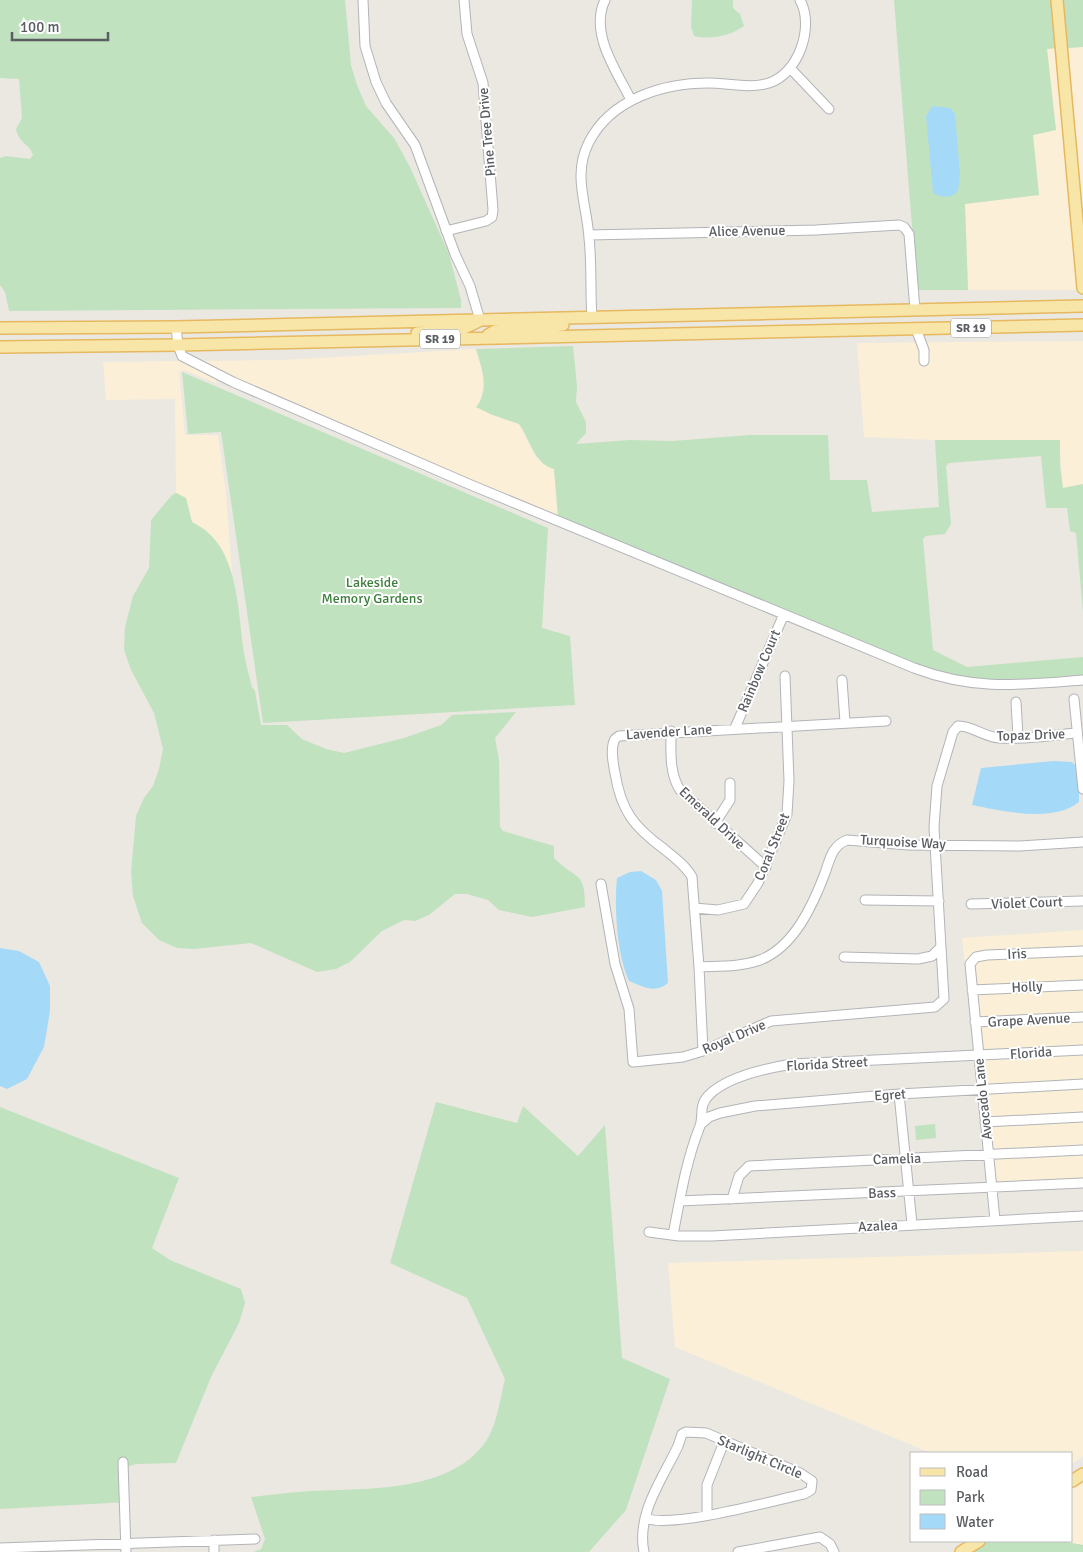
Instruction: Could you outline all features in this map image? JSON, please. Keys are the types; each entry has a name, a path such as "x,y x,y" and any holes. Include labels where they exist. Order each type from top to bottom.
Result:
{"main road":[{"path":"1057,0 1083,288"},
{"name":"SR 19","path":"0,328 176,327 1083,306"},
{"path":"916,329 922,316 934,309"},
{"path":"481,338 496,331 625,321 639,316"},
{"path":"369,341 379,336 462,329 480,320"},
{"name":"SR 19","path":"0,347 178,345 1083,325"},
{"path":"961,1552 977,1542"}],"street":[{"path":"363,0 365,46 376,82 386,103 415,145 446,231 470,286 480,320"},
{"name":"Pine Tree Drive","path":"446,231 486,221 492,217 493,210 483,83 467,34 464,0"},
{"path":"605,0 601,10 604,45 631,100"},
{"path":"592,317 589,235 581,192 583,159 588,143 602,122 631,100 674,87 707,83 767,84 782,76 796,59 804,36 805,19 800,0"},
{"path":"790,68 829,109"},
{"name":"Alice Avenue","path":"589,235 816,230 889,225 904,227 909,234 912,254 915,310"},
{"path":"176,327 178,345 182,356 248,389 496,496 914,668 951,680 988,685 1083,680"},
{"path":"916,329 924,350 924,360"},
{"name":"Rainbow Court","path":"735,728 784,614"},
{"name":"Coral Street","path":"694,908 718,910 744,904 766,867 787,814 789,781 785,676"},
{"path":"842,680 845,722"},
{"path":"1074,699 1083,789"},
{"path":"1016,702 1018,737"},
{"name":"Lavender Lane","path":"703,1051 693,882 690,874 630,818 620,797 614,767 613,743 618,736 671,731 886,721"},
{"name":"Topaz Drive","path":"958,726 966,726 996,738 1078,733"},
{"name":"Royal Drive","path":"601,884 615,964 629,1009 633,1062 683,1057 703,1051 771,1021 935,1007 944,999 934,844 938,780 953,732 958,726"},
{"name":"Emerald Drive","path":"671,731 672,766 676,785 715,823 766,867"},
{"path":"715,823 730,800 730,783"},
{"name":"Turquoise Way","path":"699,966 737,965 753,962 777,950 786,942 803,919 823,878 833,851 842,842 853,840 884,844 1043,846 1083,842"},
{"path":"865,900 939,901"},
{"name":"Violet Court","path":"971,904 1083,901"},
{"path":"844,957 918,959 932,956 941,946"},
{"name":"Iris","path":"970,979 970,964 976,957 1083,951"},
{"name":"Avocado Lane","path":"970,979 994,1220"},
{"name":"Holly","path":"972,990 1083,985"},
{"name":"Grape Avenue","path":"975,1022 1083,1017"},
{"name":"Florida","path":"978,1056 1083,1050"},
{"name":"Florida Street","path":"673,1235 693,1142 701,1124 702,1107 709,1095 715,1090 758,1071 792,1064 978,1056"},
{"name":"Egret","path":"701,1124 720,1113 755,1106 899,1094 1083,1084"},
{"path":"899,1094 912,1224"},
{"path":"985,1122 1083,1117"},
{"name":"Camelia","path":"732,1199 739,1176 749,1166 1083,1150"},
{"name":"Bass","path":"680,1201 1083,1183"},
{"name":"Azalea","path":"650,1232 673,1235 712,1236 1083,1216"},
{"name":"Starlight Circle","path":"644,1552 642,1535 645,1518 682,1434 699,1431 800,1473 810,1479 812,1486 811,1490 804,1494 707,1514 660,1522 645,1518"},
{"path":"707,1514 706,1485 724,1442"},
{"path":"123,1462 126,1548"},
{"path":"738,1552 787,1547 824,1538 834,1552"},
{"path":"0,1548 32,1550 126,1548 214,1540 255,1539"},
{"path":"214,1540 214,1552"}],"shaded area":[{"path":"1083,47 1083,241 1066,48"},
{"path":"1047,48 1058,48 1079,290 968,290 965,204 1039,195 1033,135 1056,130"},
{"path":"1083,341 1083,484 1063,488 1059,440 935,440 864,437 857,343"},
{"path":"476,349 484,386 480,402 490,414 519,424 536,457 554,469 558,517 196,361 283,360"},
{"path":"183,361 216,378 216,383 184,370 179,372 185,435 218,435 226,493 232,575 222,551 206,530 192,522 186,498 176,493 175,399 106,400 103,362"},
{"path":"1083,930 1083,1182 990,1186 962,938"},
{"path":"1083,1251 1083,1456 1073,1463 1073,1452 929,1452 675,1347 668,1263"},
{"path":"1083,1478 1083,1545 1063,1542 1073,1542 1073,1484"}],"green space":[{"path":"0,0 345,0 351,65 357,85 366,106 394,138 410,167 449,254 461,300 461,308 9,311 5,292 0,285 0,158 6,156 30,159 33,155 32,151 17,134 16,129 22,118 19,79 0,78"},
{"path":"692,0 733,0 733,8 740,14 744,26 720,36 707,38 694,36 691,27"},
{"path":"894,0 1053,0 1058,48 1047,49 1056,130 1033,135 1039,195 965,204 968,290 917,290"},
{"path":"1061,0 1083,0 1083,47 1066,48"},
{"path":"573,346 577,386 576,402 586,422 586,433 576,444 630,440 672,441 750,435 828,435 830,480 867,480 872,512 939,507 935,440 1060,440 1060,467 1063,488 1083,484 1083,612 1076,533 1070,531 1067,508 1046,508 1041,456 949,463 946,466 951,524 945,534 926,536 923,539 933,650 967,667 1083,657 1083,677 988,681 952,677 914,664 558,517 554,469 547,466 537,457 519,424 476,407 483,393 484,379 476,349"},
{"name":"Lakeside Memory Gardens","path":"182,372 548,528 542,628 570,636 575,705 263,723 221,432 188,434"},
{"path":"176,493 186,498 192,522 205,530 216,541 225,555 231,570 238,604 245,657 252,687 255,691 261,725 287,725 302,739 326,749 344,753 404,738 441,725 452,715 516,712 495,738 499,760 500,827 503,831 554,846 554,858 581,881 585,895 585,907 532,917 499,910 488,900 467,894 455,894 429,915 415,921 404,920 382,931 350,962 336,969 317,972 251,943 194,949 177,948 159,940 142,923 133,896 131,872 136,816 144,798 153,786 163,749 154,713 131,670 124,650 125,627 133,596 149,568 151,520 172,495"},
{"path":"436,1102 517,1123 523,1106 578,1156 605,1125 622,1358 670,1379 626,1510 589,1552 253,1552 261,1549 265,1539 251,1497 304,1491 380,1488 428,1480 449,1472 468,1460 484,1444 492,1429 498,1413 505,1379 467,1298 390,1263"},
{"path":"0,1107 179,1178 152,1248 170,1260 241,1289 245,1303 239,1323 211,1377 176,1463 136,1464 124,1468 128,1502 0,1509"},
{"path":"935,1124 936,1138 916,1140 915,1126"},
{"path":"983,1542 1066,1542 1083,1545 1083,1552 967,1552"}],"water":[{"path":"932,106 950,108 955,114 960,174 958,190 950,196 943,197 933,193 926,116"},
{"path":"1053,761 1072,762 1079,769 1079,802 1056,812 1042,814 1027,814 972,805 981,768"},
{"path":"641,871 656,880 662,891 668,983 653,989 629,981 617,931 617,878 630,872"},
{"path":"0,948 19,951 39,962 50,986 50,1011 44,1047 27,1079 7,1089 0,1086"}]}
